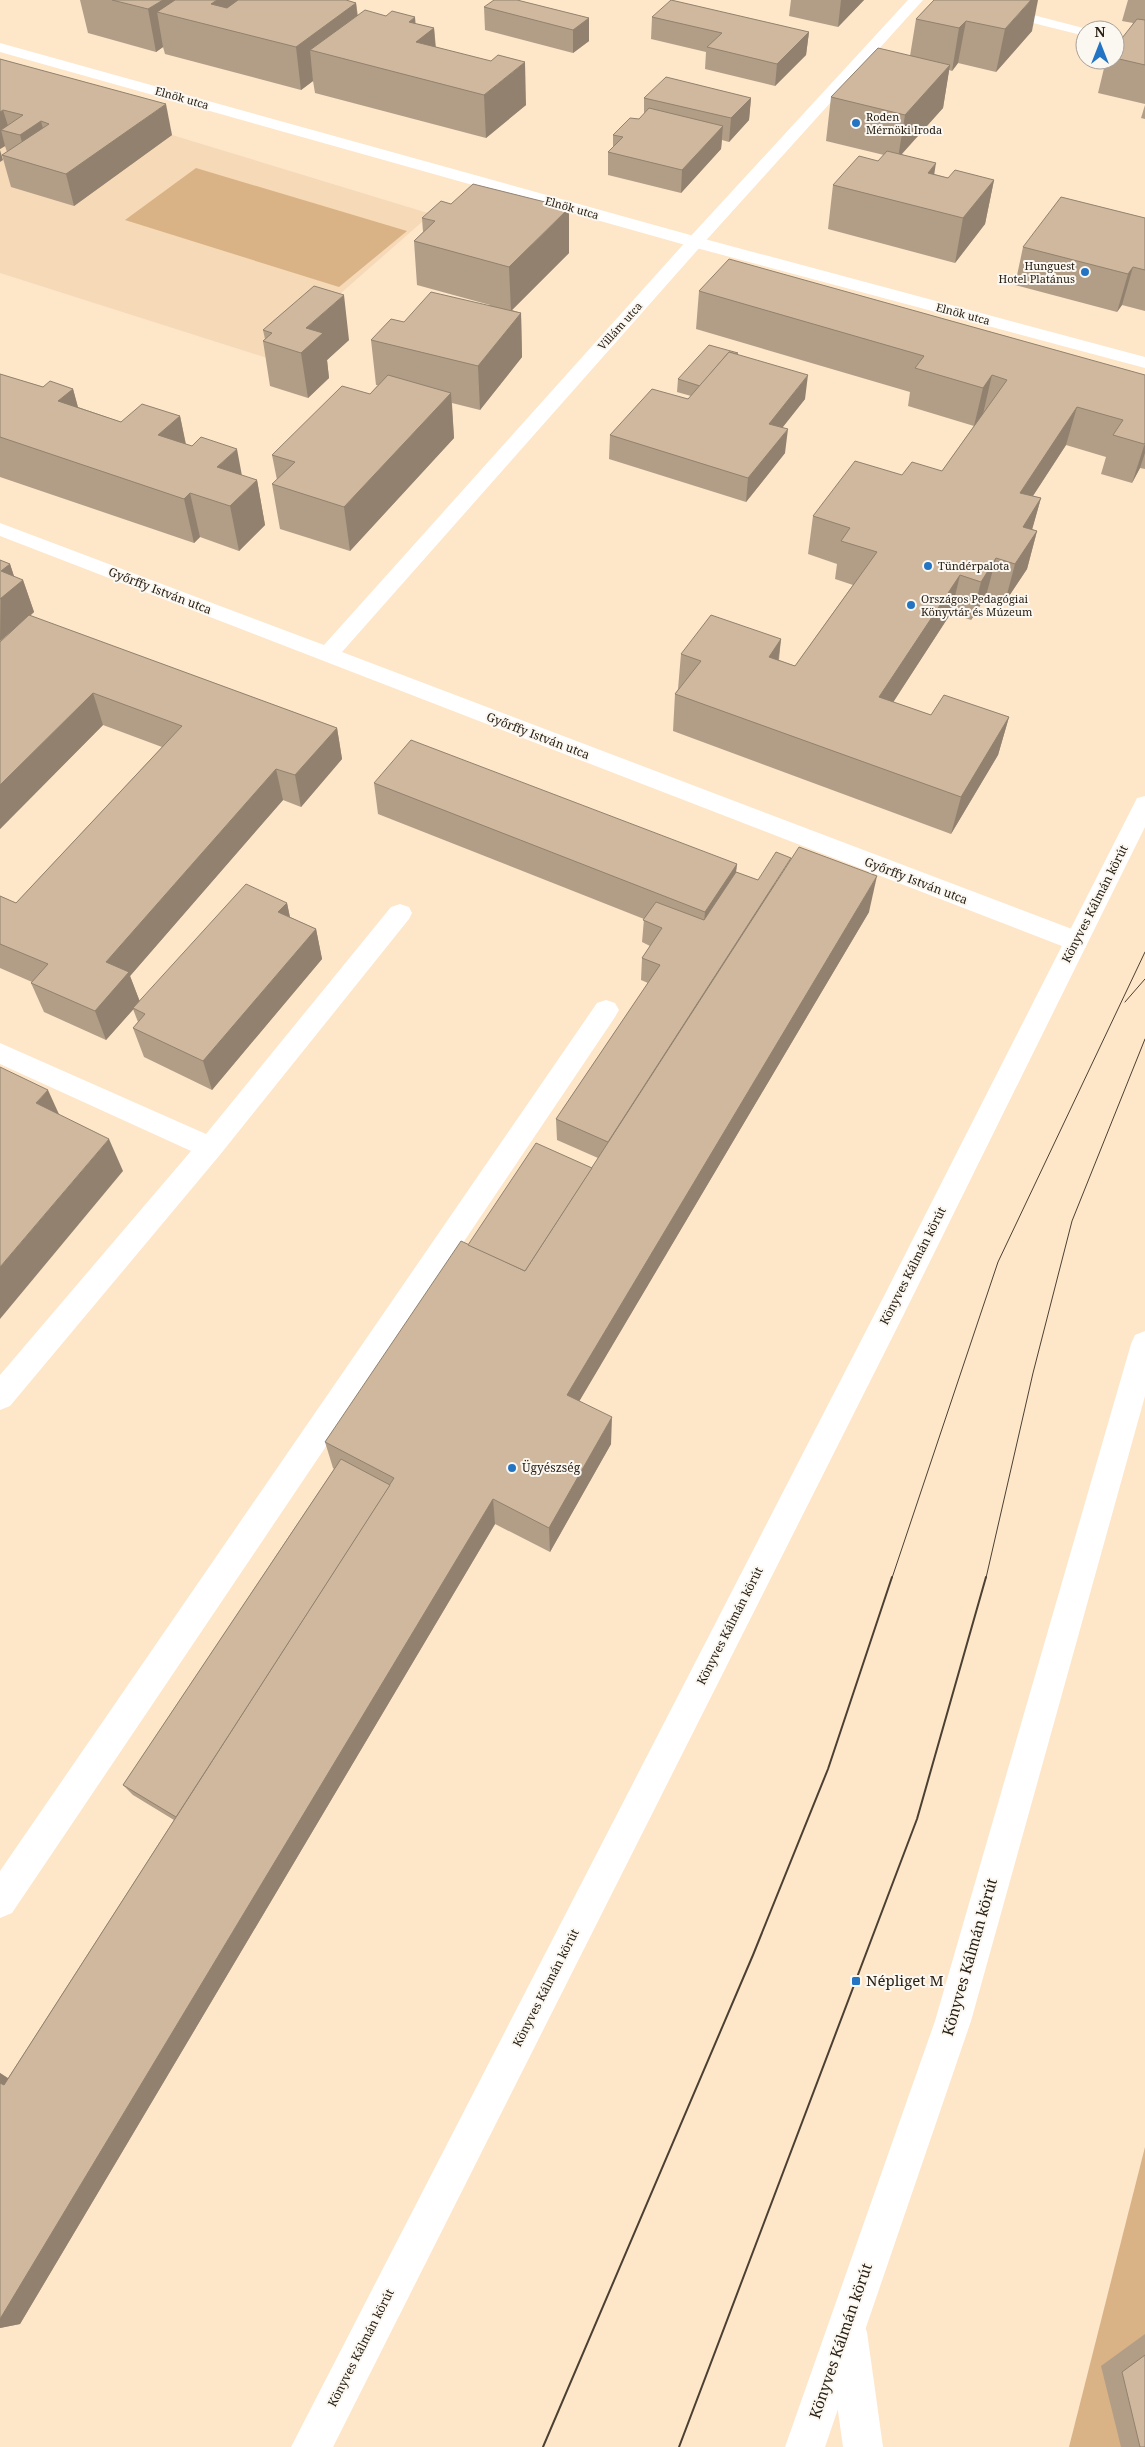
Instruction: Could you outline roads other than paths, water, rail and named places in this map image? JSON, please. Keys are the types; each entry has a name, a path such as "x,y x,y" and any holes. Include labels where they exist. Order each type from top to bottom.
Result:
{"street":[{"name":"Villám utca","path":"327,655 694,242 916,0"},
{"path":"958,0 1075,29"},
{"path":"1125,40 1145,45"},
{"name":"Elnök utca","path":"0,47 694,242 1145,363"},
{"name":"Győrffy István utca","path":"0,529 1076,942"},
{"name":"Könyves Kálmán körút","path":"311,2447 888,1316 1145,804"},
{"path":"0,1397 210,1148 400,913"},
{"path":"0,1901 606,1010"},
{"path":"0,1053 210,1148"},
{"name":"Könyves Kálmán körút","path":"805,2447 846,2324 953,2021 1145,1344"},
{"path":"846,2324 863,2447"}],"tram line":[{"path":"892,1578 998,1262 1145,952"},
{"path":"1125,1002 1145,979"},
{"path":"986,1578 1033,1373 1072,1221 1145,1039"},
{"path":"543,2447 753,1955 828,1769 892,1577"},
{"path":"679,2447 917,1819 986,1577"}],"place":[{"name":"Roden Mérnöki Iroda","path":"856,123"},
{"name":"Hunguest Hotel Platánus","path":"1085,272"},
{"name":"Tündérpalota","path":"928,566"},
{"name":"Országos Pedagógiai Könyvtár és Múzeum","path":"911,605"},
{"name":"Ügyészség","path":"512,1468"},
{"name":"Népliget M","path":"856,1981"}]}
